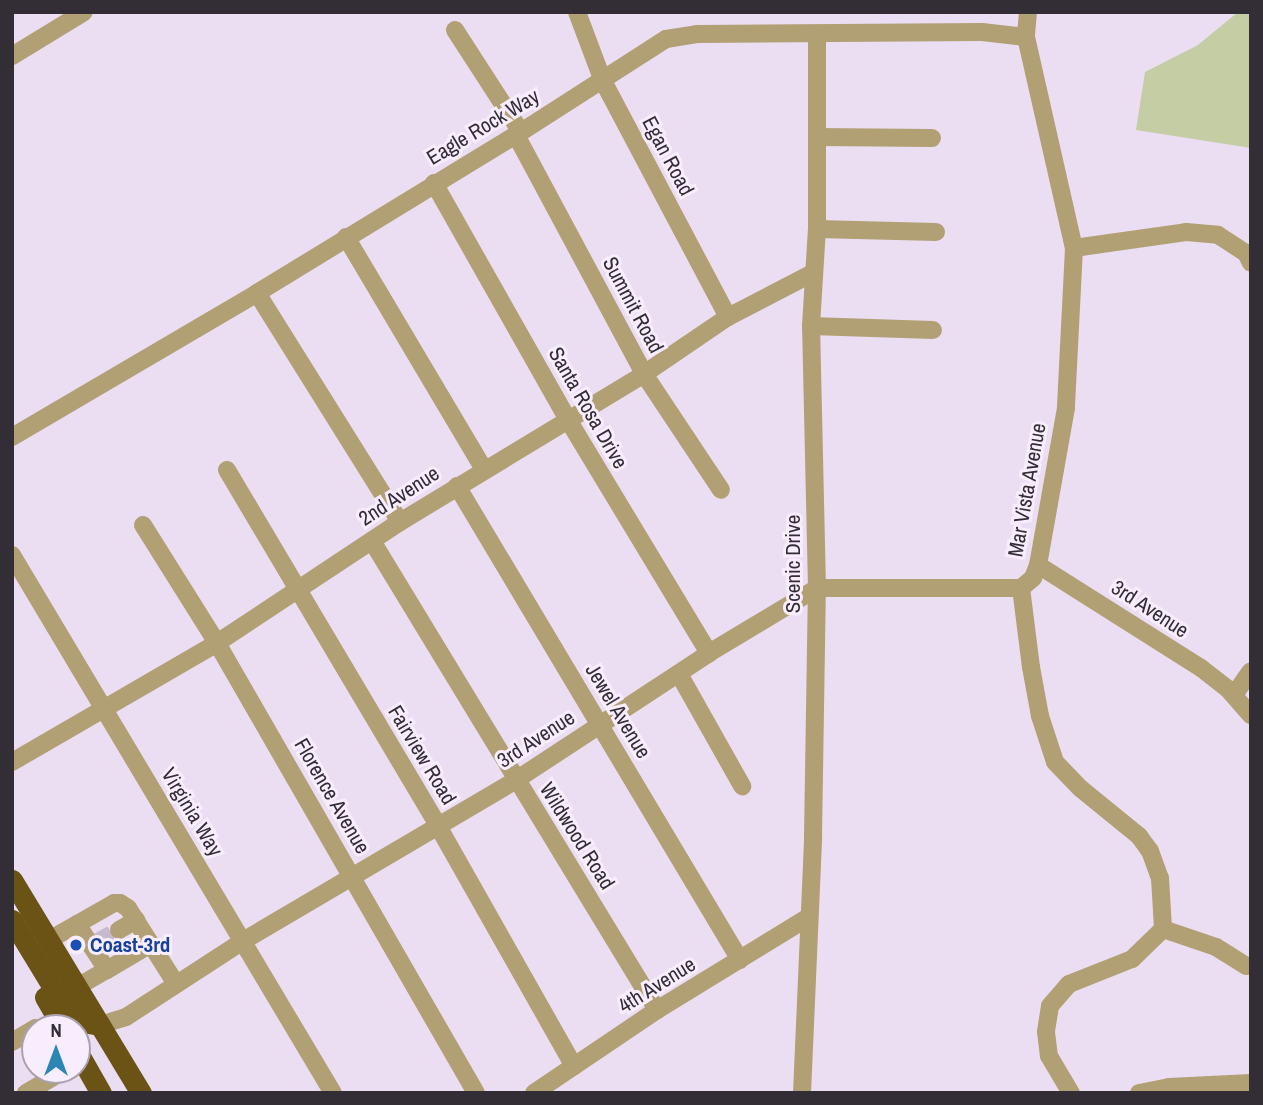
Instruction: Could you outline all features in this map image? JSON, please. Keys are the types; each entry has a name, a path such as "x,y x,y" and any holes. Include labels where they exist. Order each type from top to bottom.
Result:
{"highway":[{"path":"12,880 141,1093"},
{"path":"12,920 63,1004 82,1021 100,1025"},
{"path":"12,945 55,1014"},
{"path":"91,1053 111,1043"}],"street":[{"path":"12,56 84,12"},
{"name":"Egan Road","path":"578,12 603,81 728,317"},
{"name":"Mar Vista Avenue","path":"1028,12 1026,37 1074,248 1066,408 1038,565 1033,578 1021,588 1031,667 1040,716 1055,762 1080,788 1139,836 1150,851 1160,878 1163,929"},
{"name":"Summit Road","path":"456,30 519,133 645,374 721,490"},
{"name":"Eagle Rock Way","path":"12,438 257,293 603,81 666,39 698,34 982,32 1026,37"},
{"name":"Scenic Drive","path":"802,1093 807,919 813,837 817,588 811,326 817,229 817,34"},
{"path":"817,137 932,138"},
{"name":"Santa Rosa Drive","path":"434,183 567,418 709,653"},
{"path":"817,229 936,232"},
{"path":"1074,248 1186,232 1219,235 1246,253 1251,263"},
{"path":"346,237 484,469"},
{"name":"2nd Avenue","path":"12,762 217,643 400,522 567,418 645,374 728,317 813,273"},
{"path":"257,293 400,522"},
{"path":"811,326 933,330"},
{"name":"Fairview Road","path":"227,470 438,826 574,1066"},
{"name":"Jewel Avenue","path":"457,486 740,960"},
{"name":"Florence Avenue","path":"143,525 217,643 477,1093"},
{"name":"Wildwood Road","path":"372,541 657,1010"},
{"name":"Virginia Way","path":"12,555 333,1093"},
{"name":"3rd Avenue","path":"1038,565 1201,668 1234,695 1251,715"},
{"path":"817,588 1021,588"},
{"name":"3rd Avenue","path":"100,1025 120,1021 243,941 354,878 516,780 709,653 817,588"},
{"path":"1234,695 1251,671"},
{"path":"679,674 742,786"},
{"path":"49,940 114,903 125,905 176,984"},
{"name":"4th Avenue","path":"534,1093 657,1010 807,919"},
{"path":"119,930 136,920"},
{"path":"77,924 94,945 107,970"},
{"path":"1071,1093 1049,1056 1046,1032 1050,1006 1069,985 1132,959 1163,929 1216,947 1247,966"},
{"path":"78,987 151,944"},
{"path":"1139,1093 1169,1087 1251,1083"}],"green space":[{"path":"1238,12 1251,12 1251,148 1136,130 1145,72 1198,45"}],"tunnel":[{"path":"96,943 119,930"}],"place":[{"name":"Coast-3rd","path":"76,945"}]}
